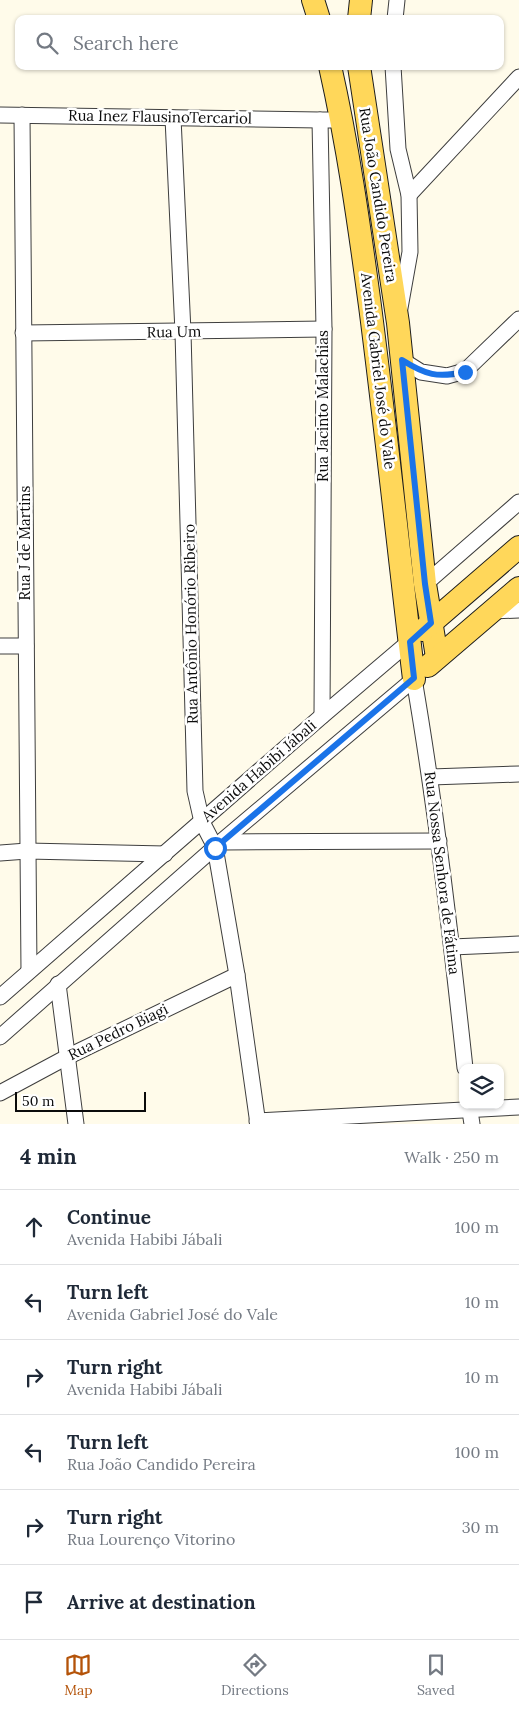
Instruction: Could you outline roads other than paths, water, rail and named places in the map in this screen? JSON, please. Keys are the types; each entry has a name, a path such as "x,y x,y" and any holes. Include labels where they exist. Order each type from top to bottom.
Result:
{"main road":[{"path":"313,0 318,15"},
{"path":"359,15 361,0"},
{"name":"Avenida Gabriel José do Vale","path":"331,70 355,190 383,407 414,678"},
{"name":"Rua João Candido Pereira","path":"360,70 398,323 425,584 437,658"},
{"name":"Avenida Habibi Jábali","path":"410,642 519,547"},
{"name":"Avenida Habibi Jábali","path":"414,678 519,588"}],"street":[{"path":"395,15 397,0"},
{"name":"Rua João Candido Pereira","path":"393,70 398,149 408,194 410,252 398,323"},
{"path":"408,194 518,82"},
{"name":"Rua Inez FlausinoTercariol","path":"0,115 320,120"},
{"name":"Rua J de Martins","path":"22,115 29,971"},
{"name":"Rua Antônio Honório Ribeiro","path":"173,118 183,332 195,791 202,822 219,845 258,1123"},
{"path":"320,120 342,120"},
{"name":"Rua Jacinto Malachias","path":"320,120 324,329 322,716"},
{"path":"402,360 421,372 447,376 465,372 519,319"},
{"name":"Rua Um","path":"23,333 324,329"},
{"path":"425,584 519,502"},
{"path":"492,611 519,610"},
{"name":"Avenida Habibi Jábali","path":"0,997 322,716 410,642"},
{"path":"0,646 26,646"},
{"name":"Avenida Habibi Jábali","path":"0,1037 58,984 414,678"},
{"name":"Rua Nossa Senhora de Fátima","path":"414,678 431,777 465,1064"},
{"path":"431,777 519,774"},
{"path":"219,845 438,841"},
{"path":"0,852 165,854"},
{"path":"452,947 519,944"},
{"name":"Rua Pedro Biagi","path":"0,1093 67,1056 237,975"},
{"path":"58,984 76,1124"},
{"path":"258,1123 470,1113 519,1107"}]}
